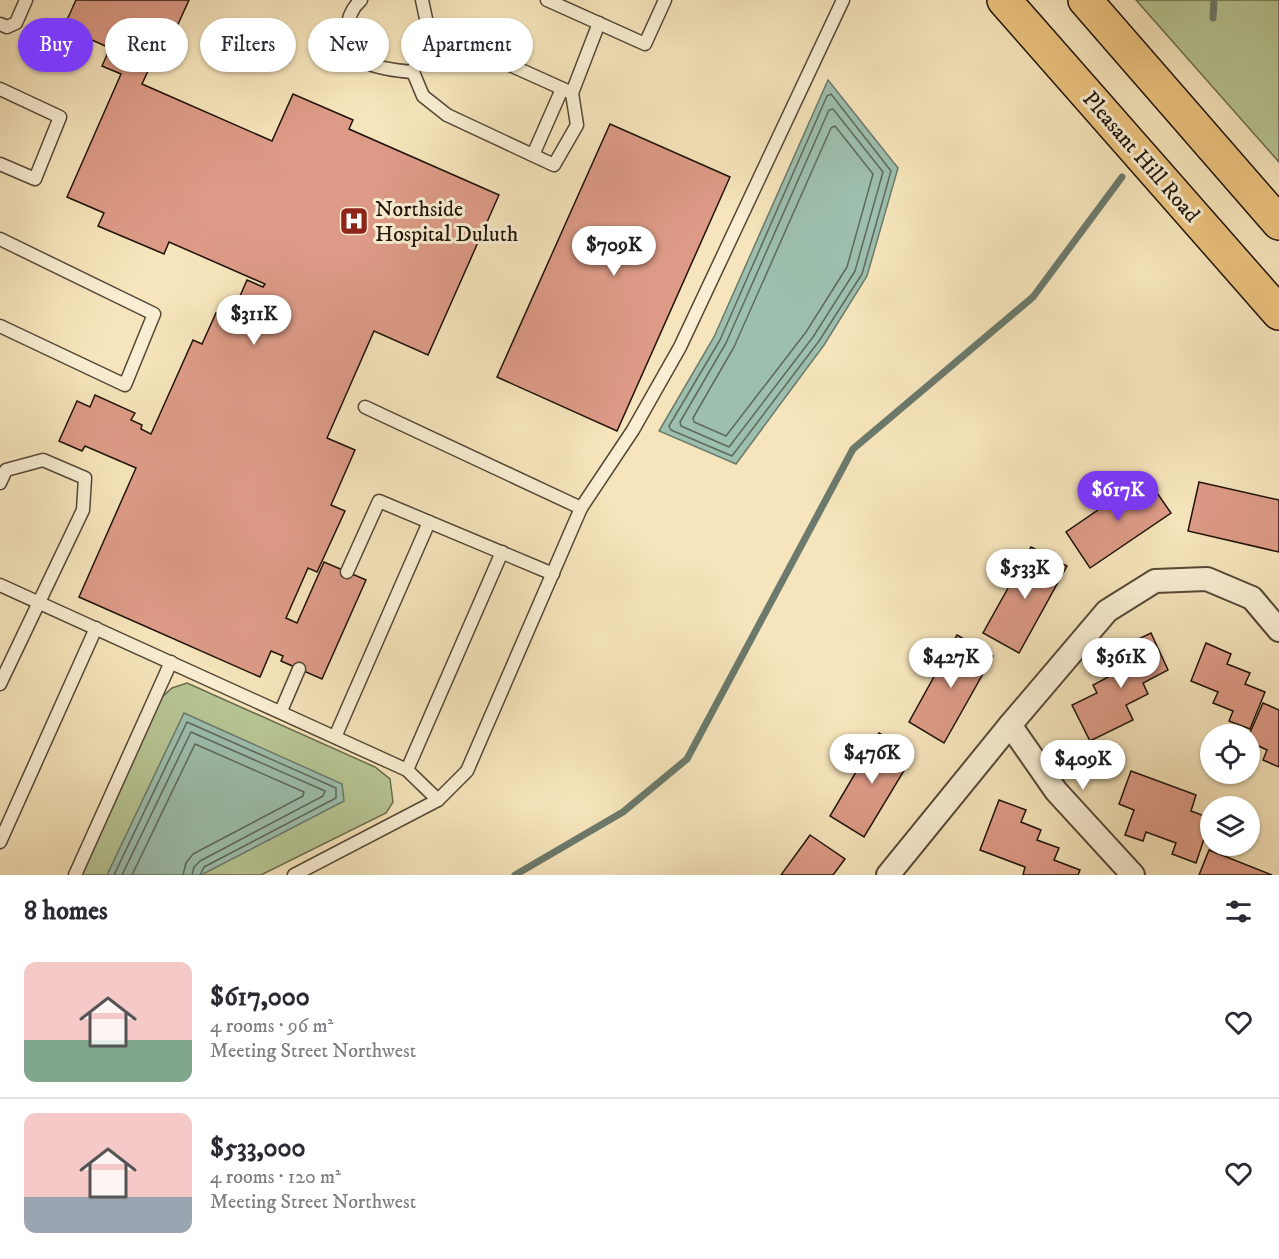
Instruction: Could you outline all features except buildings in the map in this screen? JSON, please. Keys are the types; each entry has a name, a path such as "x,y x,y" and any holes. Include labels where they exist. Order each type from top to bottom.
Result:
{"highway":[{"name":"Pleasant Hill Road","path":"1004,0 1279,313"},
{"path":"1085,0 1279,223"}],"street":[{"path":"888,875 1010,724 1107,611 1155,581 1207,579 1252,598 1279,630"},
{"path":"1010,724 1056,791 1133,875"}],"lane":[{"path":"0,24 7,27 16,23 26,0"},
{"path":"361,0 348,21 345,40 354,56 379,68 401,71"},
{"path":"422,0 426,18"},
{"path":"547,0 645,44 665,0"},
{"path":"294,875 438,800 467,771 581,508 633,430 680,347 843,0"},
{"path":"533,155 599,23"},
{"path":"412,72 423,96 447,115 554,165 577,125 567,91 525,72"},
{"path":"0,89 60,117 35,179 0,164"},
{"path":"0,239 154,314 125,385 0,326"},
{"path":"365,407 581,508"},
{"path":"0,483 6,470 43,460 85,478 83,510 37,602 0,684"},
{"path":"347,572 379,501 553,574"},
{"path":"335,736 429,522"},
{"path":"407,770 502,552"},
{"path":"0,585 407,770 438,800"},
{"path":"0,842 96,628"},
{"path":"75,875 171,662"},
{"path":"281,711 299,669"}],"green space":[{"path":"1136,0 1279,0 1279,162"},
{"path":"187,683 375,767 390,779 393,802 386,813 261,875 81,875 161,698 172,688"}],"water":[{"path":"828,80 898,168 867,276 824,345 736,464 659,431 714,337"},
{"path":"184,713 342,784 344,801 201,875 107,875"}],"waterway":[{"path":"1213,18 1214,0"},
{"path":"515,875 623,812 687,759 853,449 1033,297 1122,177"}],"place":[{"name":"Northside Hospital Duluth","path":"354,221"}]}
